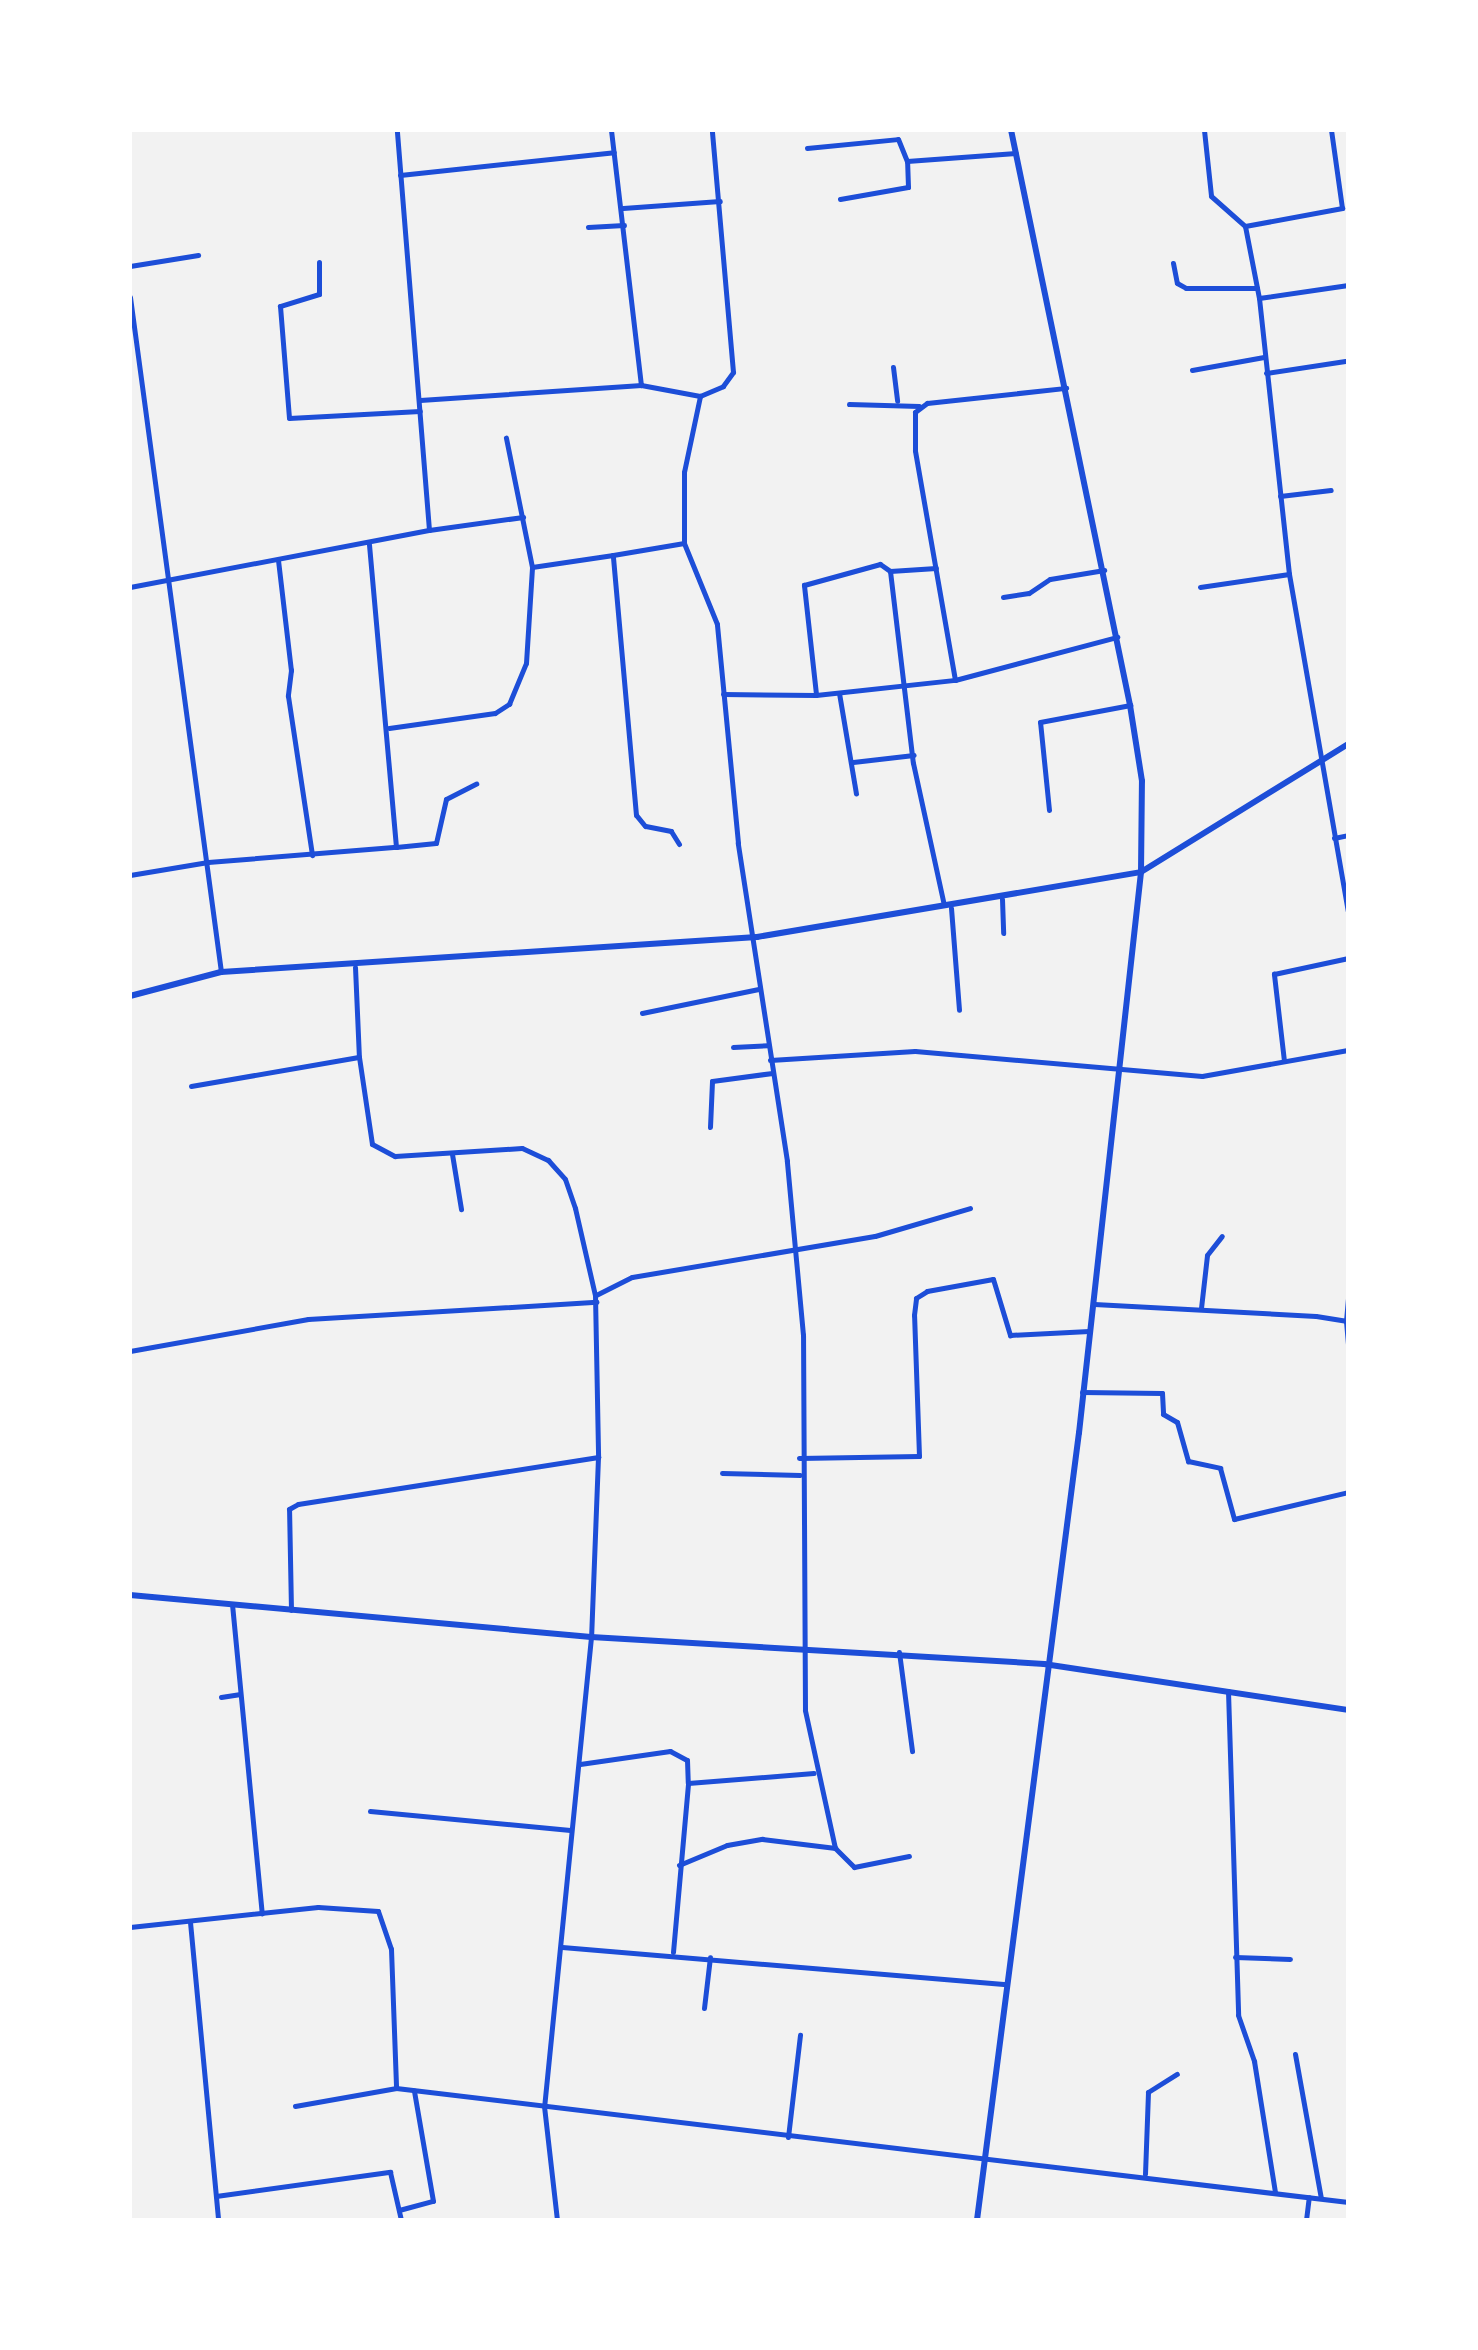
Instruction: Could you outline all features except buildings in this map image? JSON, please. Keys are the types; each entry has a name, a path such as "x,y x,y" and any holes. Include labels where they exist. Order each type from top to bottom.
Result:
{"street":[{"path":"397,130 429,530"},
{"path":"611,130 640,385"},
{"path":"419,400 640,385 700,396 723,386 733,372 712,130"},
{"path":"977,2220 1044,1664 1082,1392 1141,872 1142,781 1130,705 1011,130"},
{"path":"1204,130 1213,201 1244,226 1259,298 1288,574 1317,761 1348,912"},
{"path":"1244,226 1342,208 1331,130"},
{"path":"807,148 898,139 907,161 908,187 840,199"},
{"path":"400,175 614,152"},
{"path":"907,161 1016,153"},
{"path":"622,208 720,201"},
{"path":"588,227 624,224"},
{"path":"130,266 198,255"},
{"path":"319,262 319,294 280,306 289,418 420,411"},
{"path":"1173,263 1177,283 1186,288 1257,288"},
{"path":"1259,298 1348,284"},
{"path":"130,297 172,579 221,972"},
{"path":"1192,370 1264,357"},
{"path":"1266,373 1344,361"},
{"path":"892,366 898,401"},
{"path":"849,404 898,401 920,406 1066,388"},
{"path":"700,396 684,472 684,543 717,624 738,842 756,936 759,989 796,1250 804,1336 799,1458 803,1646 814,1772 835,1848 854,1867 909,1856"},
{"path":"920,406 915,450 955,680"},
{"path":"388,728 495,713 509,704 526,663 532,567 506,438"},
{"path":"1280,496 1331,490"},
{"path":"130,587 429,530 523,517"},
{"path":"532,567 684,543"},
{"path":"369,544 396,847"},
{"path":"613,555 636,816 645,826 670,830 678,844"},
{"path":"278,560 292,670 288,696 312,855"},
{"path":"816,695 802,588 880,564 890,571 936,568"},
{"path":"1003,597 1029,593 1050,579 1104,570"},
{"path":"890,571 914,755 948,908 959,1010"},
{"path":"1200,586 1288,574"},
{"path":"722,694 839,694 955,680 1118,637"},
{"path":"839,694 856,794"},
{"path":"1050,810 1040,722 1130,705"},
{"path":"130,996 221,972 355,967 756,936 948,908 1141,872 1348,744"},
{"path":"852,762 914,755"},
{"path":"130,875 208,862 436,843 446,799 476,784"},
{"path":"1334,838 1348,836"},
{"path":"1002,899 1002,933"},
{"path":"1284,1062 1274,974 1348,958"},
{"path":"355,967 358,1057 368,1136 378,1150 395,1156 522,1148 557,1167 575,1208 595,1298 598,1458 591,1636 544,2106 557,2220"},
{"path":"642,1013 759,989"},
{"path":"733,1047 768,1045"},
{"path":"770,1060 915,1051 1190,1076 1348,1050"},
{"path":"191,1086 358,1057"},
{"path":"710,1126 712,1081 772,1072"},
{"path":"452,1154 461,1209"},
{"path":"130,1351 308,1319 595,1298 632,1277 891,1233 970,1208"},
{"path":"1201,1308 1207,1255 1222,1236"},
{"path":"799,1458 919,1456 914,1316 916,1298 927,1291 992,1279 1010,1335 1089,1332"},
{"path":"1348,1296 1348,1342"},
{"path":"1092,1304 1201,1308 1346,1321"},
{"path":"1082,1392 1162,1393 1163,1414 1177,1422 1188,1461 1220,1468 1234,1520 1348,1492"},
{"path":"291,1610 288,1509 298,1504 598,1458"},
{"path":"722,1473 800,1474"},
{"path":"130,1595 591,1636 803,1646 1044,1664 1348,1710"},
{"path":"232,1603 262,1914"},
{"path":"899,1652 912,1751"},
{"path":"1228,1691 1238,2015 1254,2062 1275,2192"},
{"path":"221,1697 240,1694"},
{"path":"580,1764 670,1752 687,1760 673,1952"},
{"path":"688,1783 814,1772"},
{"path":"370,1811 570,1830"},
{"path":"680,1865 727,1845 762,1840 835,1848"},
{"path":"130,1927 362,1906 386,1922 396,2088"},
{"path":"190,1922 218,2220"},
{"path":"562,1947 673,1952 1006,1984"},
{"path":"704,2008 710,1957"},
{"path":"1235,1957 1290,1959"},
{"path":"788,2137 800,2035"},
{"path":"1295,2054 1321,2198"},
{"path":"1145,2174 1148,2092 1177,2074"},
{"path":"295,2106 396,2088 987,2162 1145,2174 1348,2202"},
{"path":"399,2210 429,2206 434,2197 414,2091"},
{"path":"216,2196 390,2172 401,2220"},
{"path":"1306,2220 1310,2197"}]}
